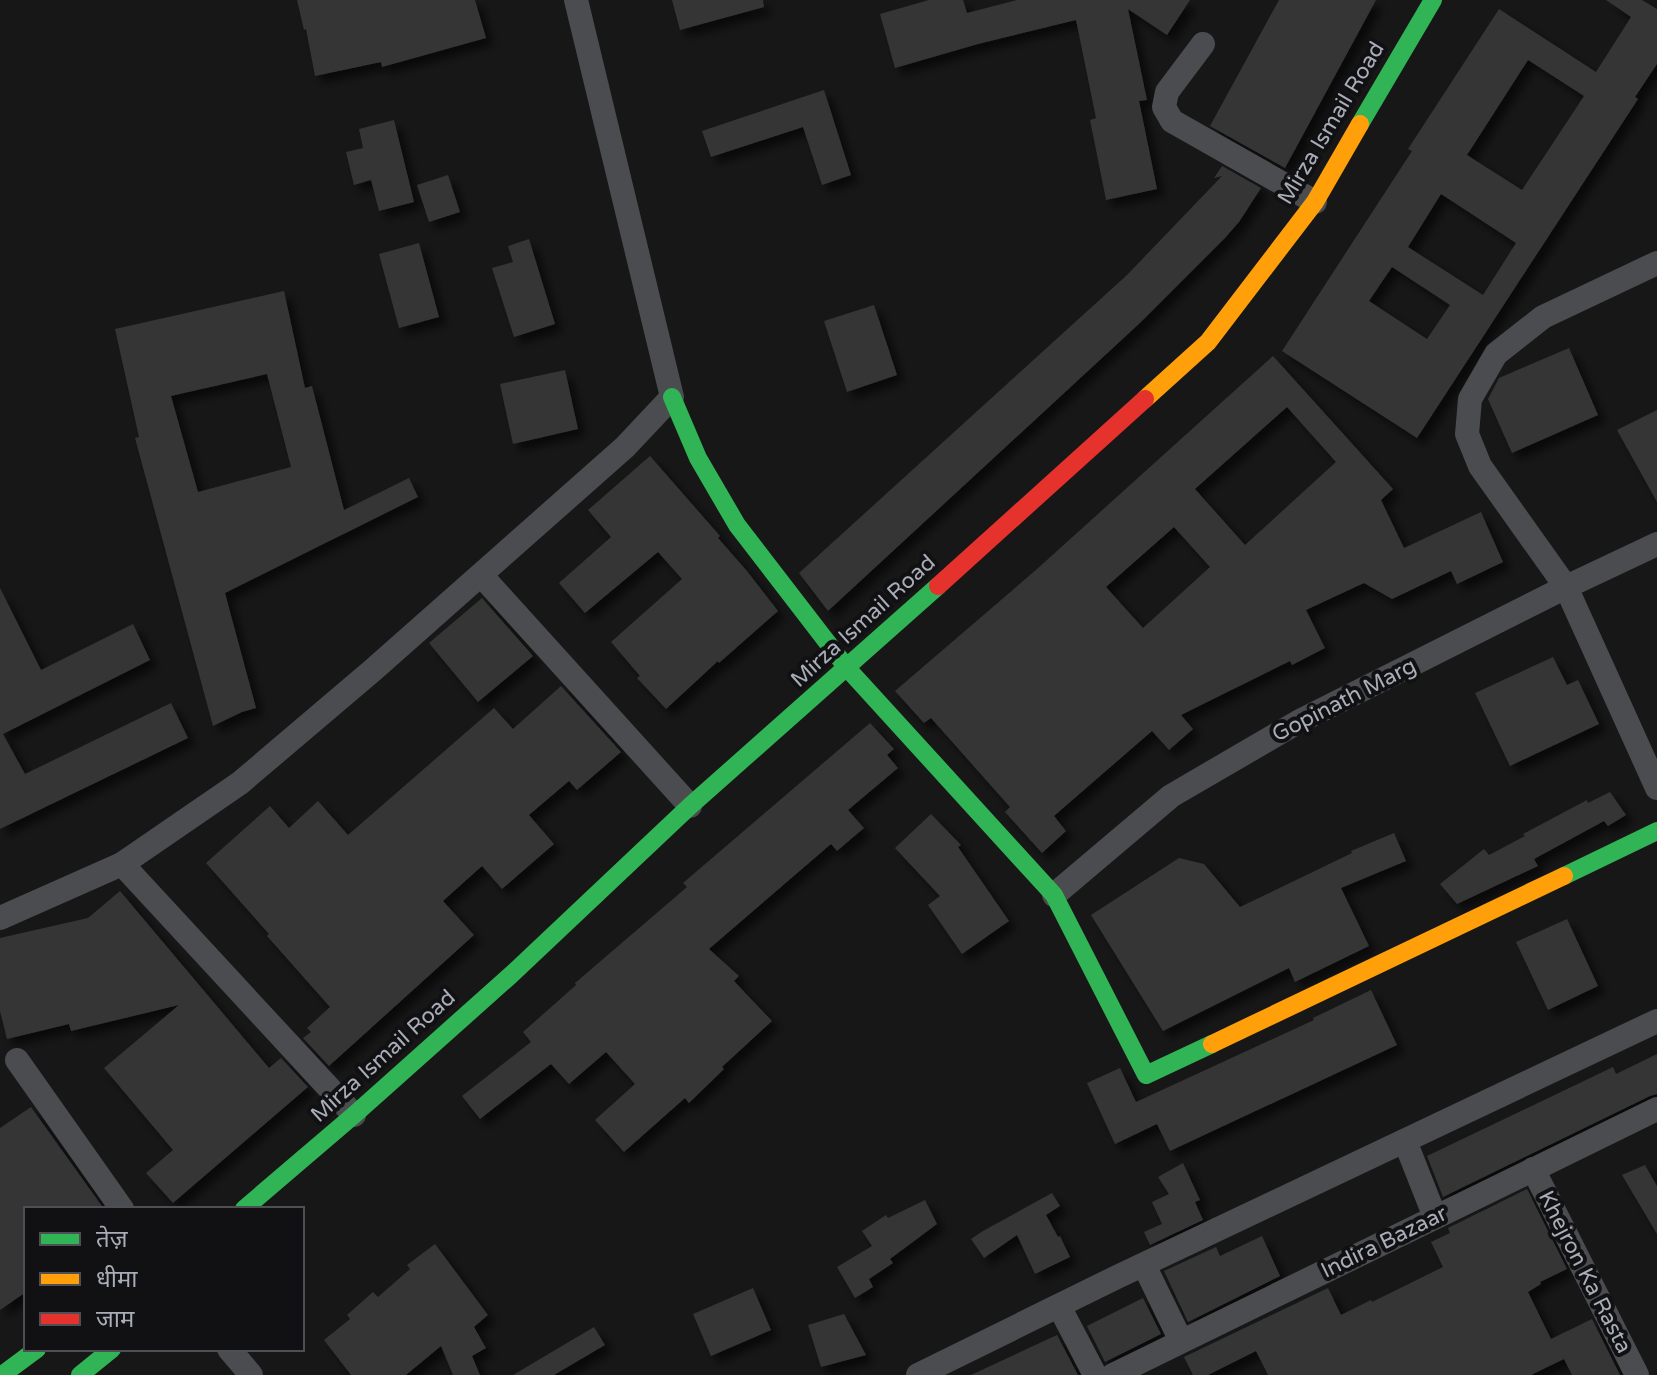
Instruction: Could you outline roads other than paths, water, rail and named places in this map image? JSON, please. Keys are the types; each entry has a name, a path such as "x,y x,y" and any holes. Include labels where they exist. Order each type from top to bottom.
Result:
{"main road":[{"name":"Mirza Ismail Road","path":"246,1207 512,974 690,806 1208,342 1315,202 1433,0"},
{"path":"672,397 698,458 737,525 847,668 1054,895 1146,1075 1657,831"},
{"path":"2,1375 34,1351"},
{"path":"80,1375 110,1351"}],"street":[{"path":"0,918 122,864 240,783 625,447 672,397 576,0"},
{"path":"1203,44 1167,92 1164,107 1172,121 1315,202"},
{"path":"1657,263 1543,317 1496,354 1470,399 1467,434 1480,466 1566,587 1657,788"},
{"name":"Gopinath Marg","path":"1054,895 1171,796 1298,722 1657,544"},
{"path":"481,575 690,806"},
{"path":"122,864 354,1115"},
{"path":"932,1372 1059,1306 1657,1021"},
{"path":"17,1060 121,1207"},
{"name":"Indira Bazaar","path":"1126,1372 1181,1341 1657,1109"},
{"path":"1405,1141 1435,1217"},
{"name":"Khejron Ka Rasta","path":"1533,1169 1637,1375"},
{"path":"1144,1265 1181,1341"},
{"path":"1059,1306 1095,1375"},
{"path":"231,1351 251,1375"}]}
